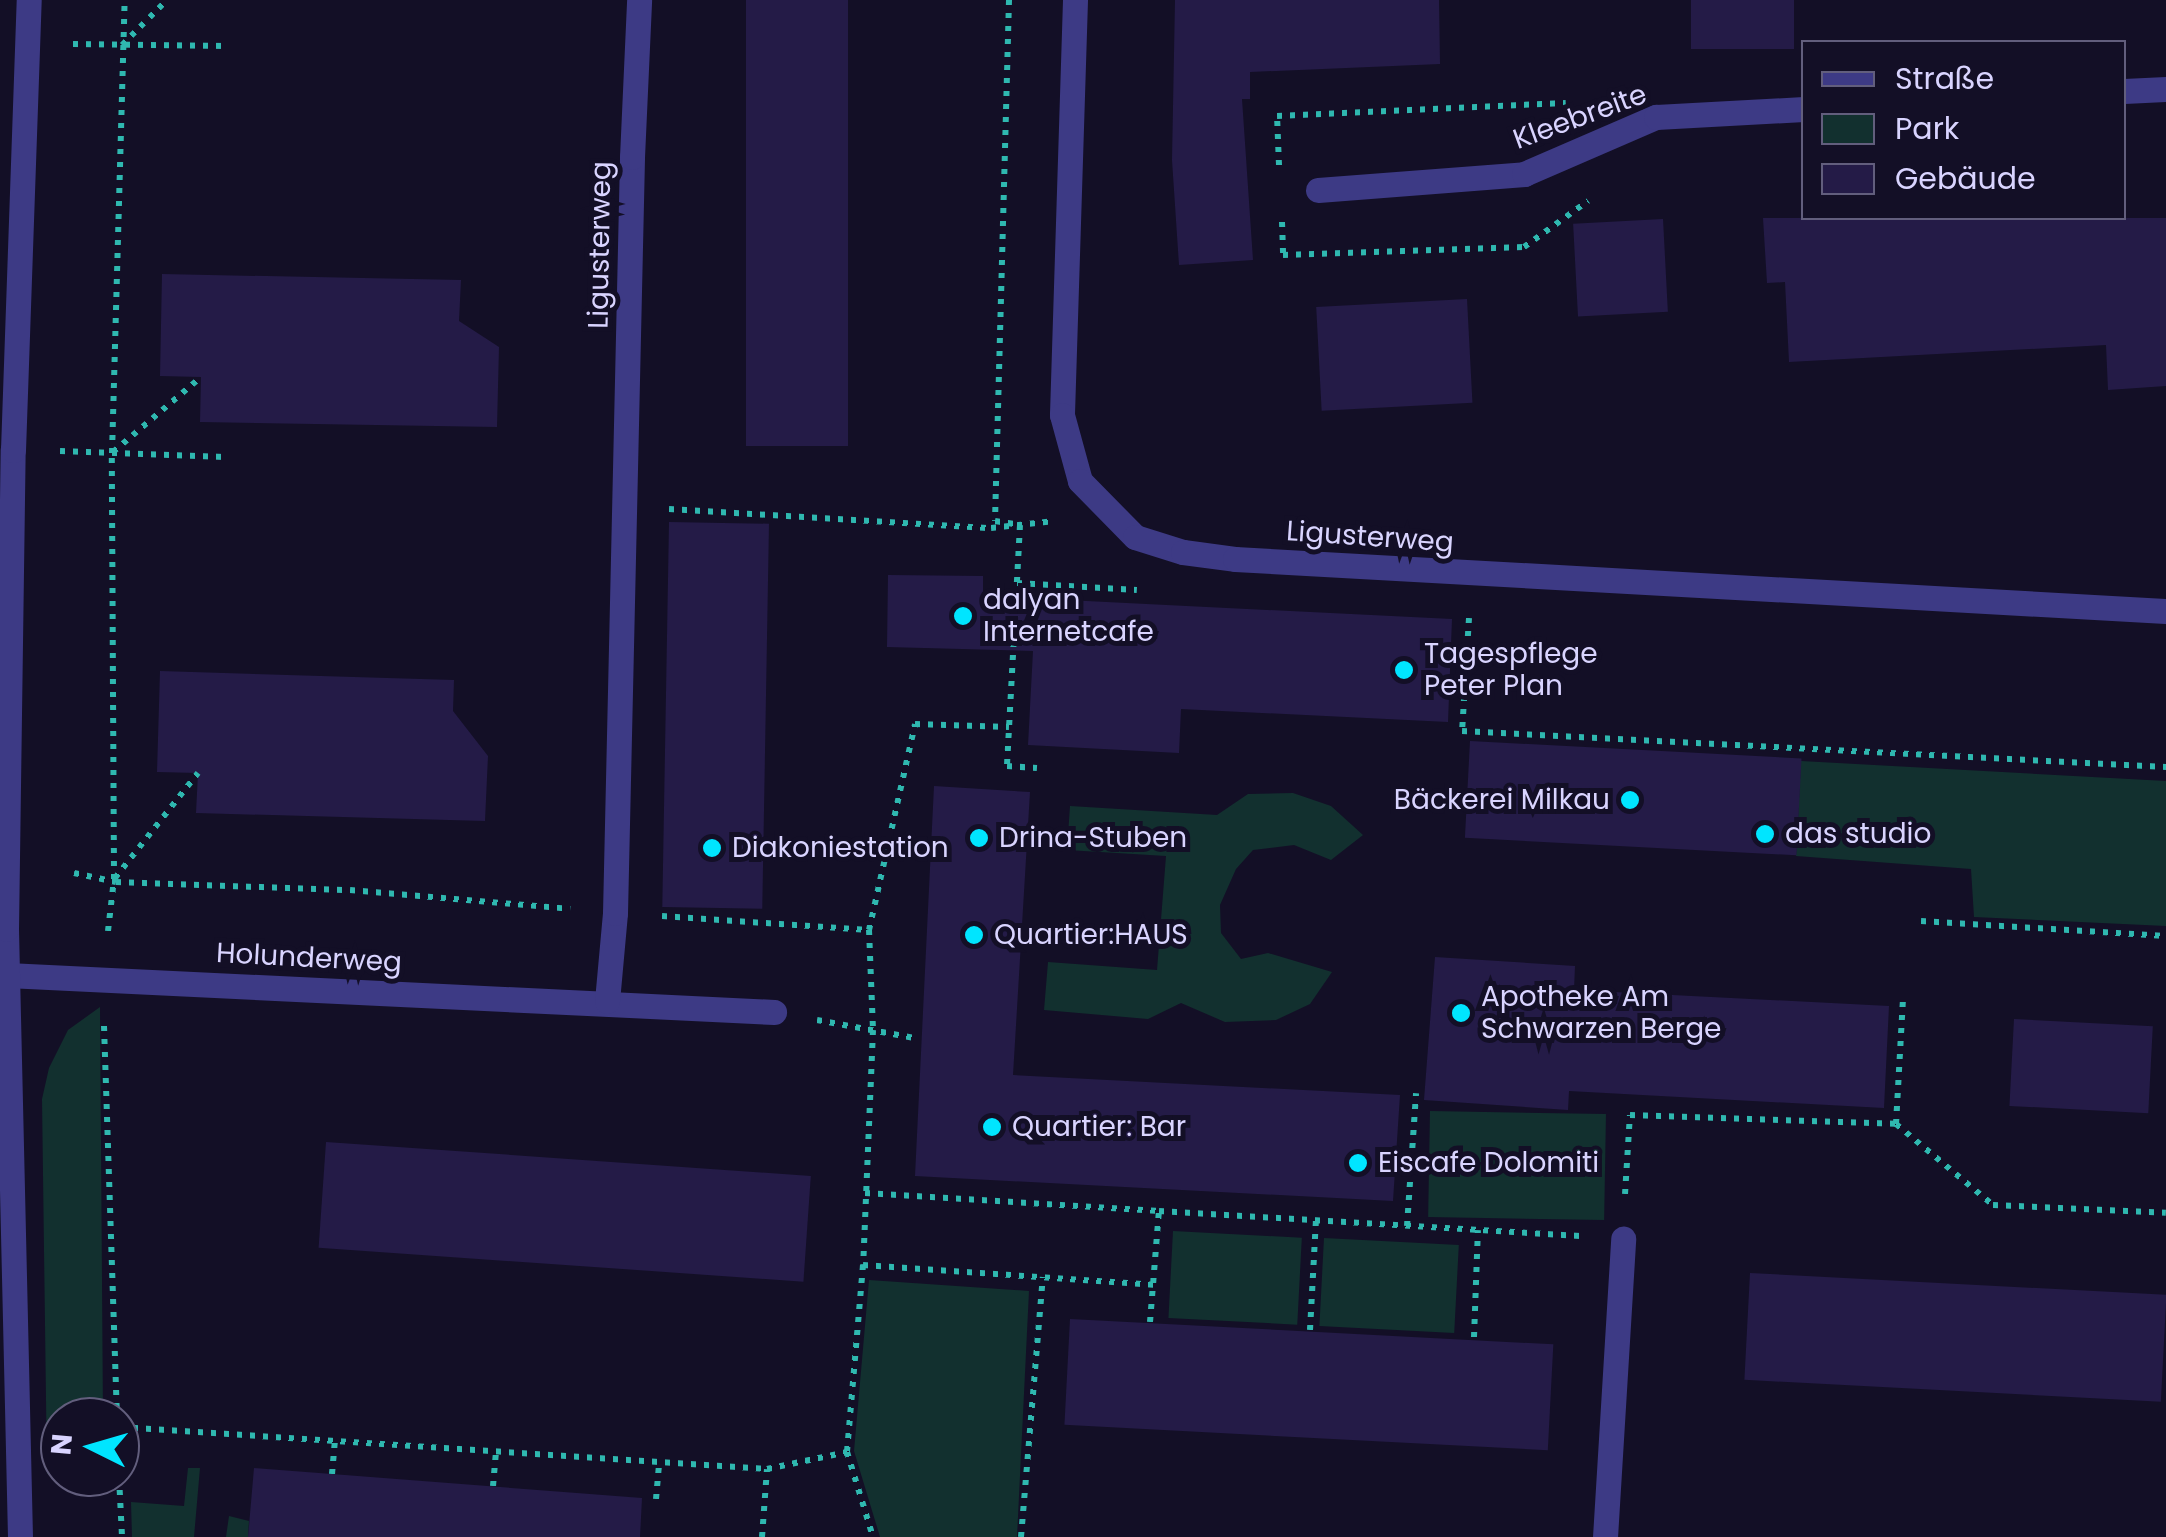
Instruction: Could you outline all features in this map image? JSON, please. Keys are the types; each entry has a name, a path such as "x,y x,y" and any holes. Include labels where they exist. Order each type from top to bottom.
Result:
{"street":[{"path":"20,1537 8,975 14,450 29,0"},
{"name":"Ligusterweg","path":"626,531 639,0"},
{"name":"Ligusterweg","path":"1075,0 1062,415 1080,481 1108,515 1135,538 1183,552 1235,559 2166,610"},
{"path":"2126,91 2166,88"},
{"name":"Kleebreite","path":"1318,190 1524,174 1656,117 1801,109"},
{"path":"607,1002 615,913 626,531"},
{"name":"Holunderweg","path":"8,975 774,1012"},
{"path":"1605,1537 1623,1238"}],"path":[{"path":"108,931 114,879 112,453 125,0"},
{"path":"122,44 167,0"},
{"path":"1010,0 995,521 1020,525"},
{"path":"28,44 227,46"},
{"path":"112,453 201,377"},
{"path":"14,450 226,457"},
{"path":"626,531 640,507 991,528 1108,515"},
{"path":"1020,525 1007,766 1037,768"},
{"path":"869,930 916,724 1009,727"},
{"path":"1462,732 2166,767"},
{"path":"114,879 198,773"},
{"path":"74,873 114,879 350,890 615,913"},
{"path":"1921,921 2166,936"},
{"path":"1896,1124 1902,1000"},
{"path":"104,1026 115,1397"},
{"path":"872,1030 914,1038"},
{"path":"1407,1226 1416,1094"},
{"path":"865,1194 1623,1238 1630,1116 1896,1124 1992,1205 2166,1213"},
{"path":"1150,1322 1159,1210"},
{"path":"1310,1330 1316,1220"},
{"path":"1474,1337 1478,1230"},
{"path":"873,1537 848,1452 863,1265 1154,1285"},
{"path":"1021,1537 1043,1277"},
{"path":"140,1428 767,1469 848,1452"},
{"path":"332,1474 335,1441"},
{"path":"492,1486 496,1451"},
{"path":"656,1499 659,1461"},
{"path":"762,1537 767,1469"},
{"path":"120,1497 122,1537"}],"green space":[{"path":"1801,761 2166,781 2166,926 1974,917 1971,869 1796,856"},
{"path":"1293,793 1331,806 1363,835 1331,860 1294,845 1253,850 1236,869 1220,905 1221,933 1241,959 1268,953 1332,972 1310,1004 1276,1020 1225,1022 1181,1003 1148,1019 1044,1010 1048,962 1157,970 1166,856 1067,850 1070,806 1217,815 1248,794"},
{"path":"100,1007 103,1397 46,1397 42,1099 49,1068 68,1030"},
{"path":"1430,1111 1606,1114 1604,1220 1428,1217"},
{"path":"1173,1231 1302,1238 1297,1325 1168,1318"},
{"path":"1324,1238 1459,1245 1454,1333 1319,1326"},
{"path":"869,1280 1029,1291 1017,1537 880,1537 854,1451"},
{"path":"188,1468 200,1468 194,1537 132,1537 131,1502 184,1506"},
{"path":"229,1516 249,1521 248,1537 226,1537"}],"building":[{"path":"746,0 848,0 848,446 746,446"},
{"path":"1175,0 1439,0 1440,64 1250,72 1250,99 1242,99 1253,260 1179,265 1172,160"},
{"path":"1691,0 1794,0 1794,49 1691,49"},
{"path":"1763,218 2166,218 2166,386 2108,390 2106,345 1789,362 1785,282 1767,283"},
{"path":"1663,219 1668,312 1578,317 1573,224"},
{"path":"162,274 461,280 459,321 499,347 497,427 200,422 201,377 160,376"},
{"path":"1467,299 1472,403 1322,411 1316,307"},
{"path":"669,522 769,524 762,909 662,907"},
{"path":"888,575 983,576 983,596 1452,619 1448,722 1181,709 1179,753 1028,745 1033,651 887,647"},
{"path":"160,671 454,680 453,711 488,756 485,821 196,813 198,773 157,772"},
{"path":"1470,741 1802,758 1796,855 1465,838"},
{"path":"934,786 1030,792 1013,1075 1400,1095 1393,1201 915,1176"},
{"path":"1435,957 1575,966 1574,990 1889,1006 1884,1108 1569,1091 1568,1110 1424,1100"},
{"path":"2014,1019 2153,1026 2148,1113 2009,1106"},
{"path":"326,1142 811,1176 803,1282 319,1248"},
{"path":"1750,1273 2166,1295 2161,1402 1744,1380"},
{"path":"1070,1319 1553,1344 1548,1450 1064,1425"},
{"path":"254,1468 642,1498 640,1537 248,1537"}],"place":[{"name":"dalyan Internetcafe","path":"963,616"},
{"name":"Tagespflege Peter Plan","path":"1404,670"},
{"name":"Bäckerei Milkau","path":"1630,800"},
{"name":"das studio","path":"1765,834"},
{"name":"Drina-Stuben","path":"979,838"},
{"name":"Diakoniestation","path":"712,848"},
{"name":"Quartier:HAUS","path":"974,935"},
{"name":"Apotheke Am Schwarzen Berge","path":"1461,1013"},
{"name":"Quartier: Bar","path":"992,1127"},
{"name":"Eiscafe Dolomiti","path":"1358,1163"}]}
